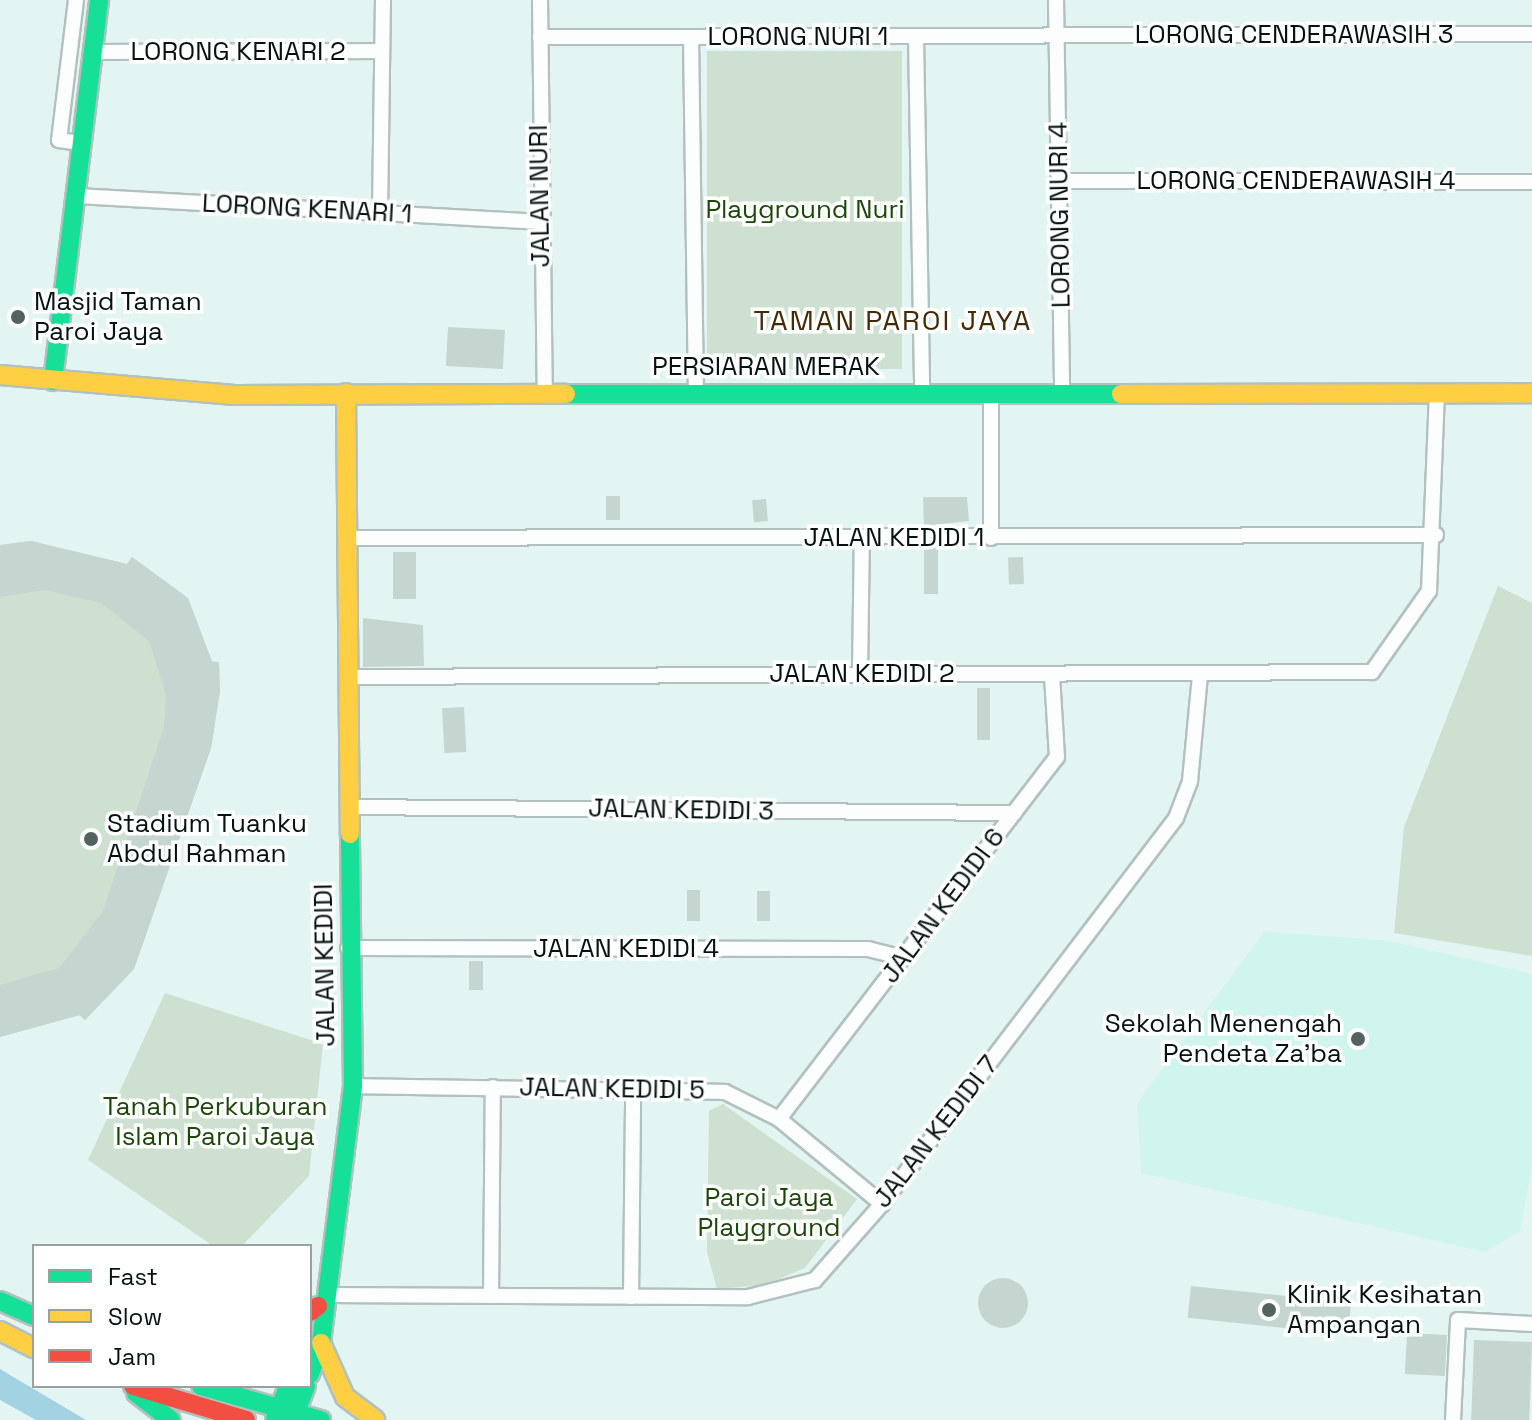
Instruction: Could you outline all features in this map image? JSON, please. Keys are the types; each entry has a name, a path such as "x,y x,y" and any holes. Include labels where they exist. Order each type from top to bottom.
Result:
{"main road":[{"path":"53,381 99,0"},
{"name":"PERSIARAN MERAK","path":"0,375 234,395 1532,393"},
{"name":"JALAN KEDIDI","path":"318,1304 353,1086 348,948 352,677 346,393"},
{"path":"0,1301 32,1315"},
{"path":"318,1304 321,1343 345,1397 375,1420"},
{"path":"0,1331 32,1347"},
{"path":"312,1368 321,1343"},
{"path":"133,1388 171,1420"},
{"path":"138,1388 246,1420"},
{"path":"206,1388 286,1417 321,1420"},
{"path":"286,1417 288,1388"},
{"path":"286,1417 305,1388"}],"street":[{"path":"76,0 59,140 81,143"},
{"path":"380,213 383,0"},
{"name":"JALAN NURI","path":"540,0 539,222 545,393"},
{"name":"LORONG NURI 4","path":"1056,0 1062,393"},
{"name":"LORONG CENDERAWASIH 3","path":"1056,36 1532,34"},
{"name":"LORONG NURI 1","path":"540,37 1056,36"},
{"path":"691,37 696,393"},
{"path":"916,37 922,393"},
{"name":"LORONG KENARI 2","path":"94,52 382,51"},
{"name":"LORONG CENDERAWASIH 4","path":"1060,181 1532,182"},
{"name":"LORONG KENARI 1","path":"75,196 539,222"},
{"path":"991,393 991,538"},
{"path":"1436,535 1437,393"},
{"name":"JALAN KEDIDI 1","path":"351,538 1436,535"},
{"name":"JALAN KEDIDI 2","path":"352,677 860,673 1200,676 1372,672 1429,591 1436,535"},
{"path":"860,673 862,538"},
{"name":"JALAN KEDIDI 6","path":"779,1119 1057,757 1052,676"},
{"name":"JALAN KEDIDI 7","path":"318,1304 491,1296 748,1297 815,1280 882,1204 1176,818 1190,781 1200,676"},
{"name":"JALAN KEDIDI 3","path":"349,807 1014,813"},
{"name":"JALAN KEDIDI 4","path":"348,948 868,949 903,958"},
{"name":"JALAN KEDIDI 5","path":"353,1086 725,1092 779,1119 882,1204"},
{"path":"491,1296 493,1087"},
{"path":"631,1297 633,1089"},
{"path":"1453,1420 1458,1320 1532,1324"}],"shaded area":[{"name":"Sekolah Menengah Pendeta Za'ba","path":"1265,931 1390,941 1532,974 1532,1166 1520,1231 1485,1252 1141,1173 1137,1103"}],"green space":[{"name":"Playground Nuri","path":"707,51 902,51 902,369 707,369"},
{"name":"Stadium Tuanku Abdul Rahman","path":"31,541 127,564 132,557 188,598 212,661 219,662 220,691 211,748 134,969 85,1020 79,1015 0,1037 0,545"},
{"path":"1498,586 1532,603 1532,956 1394,933 1404,827"},
{"name":"Tanah Perkuburan Islam Paroi Jaya","path":"165,993 323,1044 309,1176 244,1244 210,1244 88,1160"},
{"name":"Paroi Jaya Playground","path":"723,1104 857,1199 805,1268 764,1285 717,1289 707,1252 709,1111"}],"water":[{"path":"0,1369 86,1420 36,1420 0,1400"}],"building":[{"path":"448,327 505,330 503,369 446,366"},
{"path":"606,496 620,496 620,520 606,520"},
{"path":"923,497 967,497 969,521 924,526"},
{"path":"766,499 768,521 754,522 752,500"},
{"path":"31,541 127,564 132,557 188,598 212,662 219,662 220,691 211,748 134,969 85,1020 80,1015 0,1037 0,985 59,968 103,911 164,727 166,695 149,641 101,603 45,590 0,597 0,545"},
{"path":"924,546 938,546 938,594 924,594"},
{"path":"393,552 416,552 416,599 393,599"},
{"path":"1023,557 1024,584 1009,585 1008,558"},
{"path":"363,618 423,625 424,666 363,667"},
{"path":"977,688 990,688 990,740 977,740"},
{"path":"464,707 466,752 444,753 442,708"},
{"path":"687,890 700,890 700,921 687,921"},
{"path":"757,891 770,891 770,921 757,921"},
{"path":"469,961 483,961 483,990 469,990"},
{"path":"1003,1278 1021,1285 1028,1303 1021,1321 1003,1328 985,1321 978,1303 985,1285"},
{"name":"Klinik Kesihatan Ampangan","path":"1191,1286 1351,1303 1348,1335 1188,1318"},
{"path":"1407,1333 1447,1335 1445,1376 1405,1374"},
{"path":"1474,1340 1532,1342 1529,1420 1471,1420"}],"traffic: fast":[{"path":"53,381 99,0"},
{"path":"566,394 1121,394"},
{"path":"312,1368 321,1343 353,1086 350,834"},
{"path":"0,1301 32,1315"},
{"path":"208,1388 321,1420"},
{"path":"275,1419 287,1388"},
{"path":"293,1420 305,1388"},
{"path":"136,1393 171,1420"}],"traffic: slow":[{"path":"0,375 234,395 566,394"},
{"path":"346,393 350,834"},
{"path":"1121,394 1532,393"},
{"path":"0,1331 32,1347"},
{"path":"321,1343 345,1397 375,1420"}],"traffic: jam":[{"path":"312,1310 318,1306"},
{"path":"140,1388 246,1420"}],"place":[{"name":"Masjid Taman Paroi Jaya","path":"18,317"},
{"name":"Stadium Tuanku Abdul Rahman","path":"91,839"},
{"name":"Sekolah Menengah Pendeta Za'ba","path":"1358,1039"},
{"name":"Klinik Kesihatan Ampangan","path":"1269,1310"}],"district":[{"name":"TAMAN PAROI JAYA","path":"893,320"}]}
